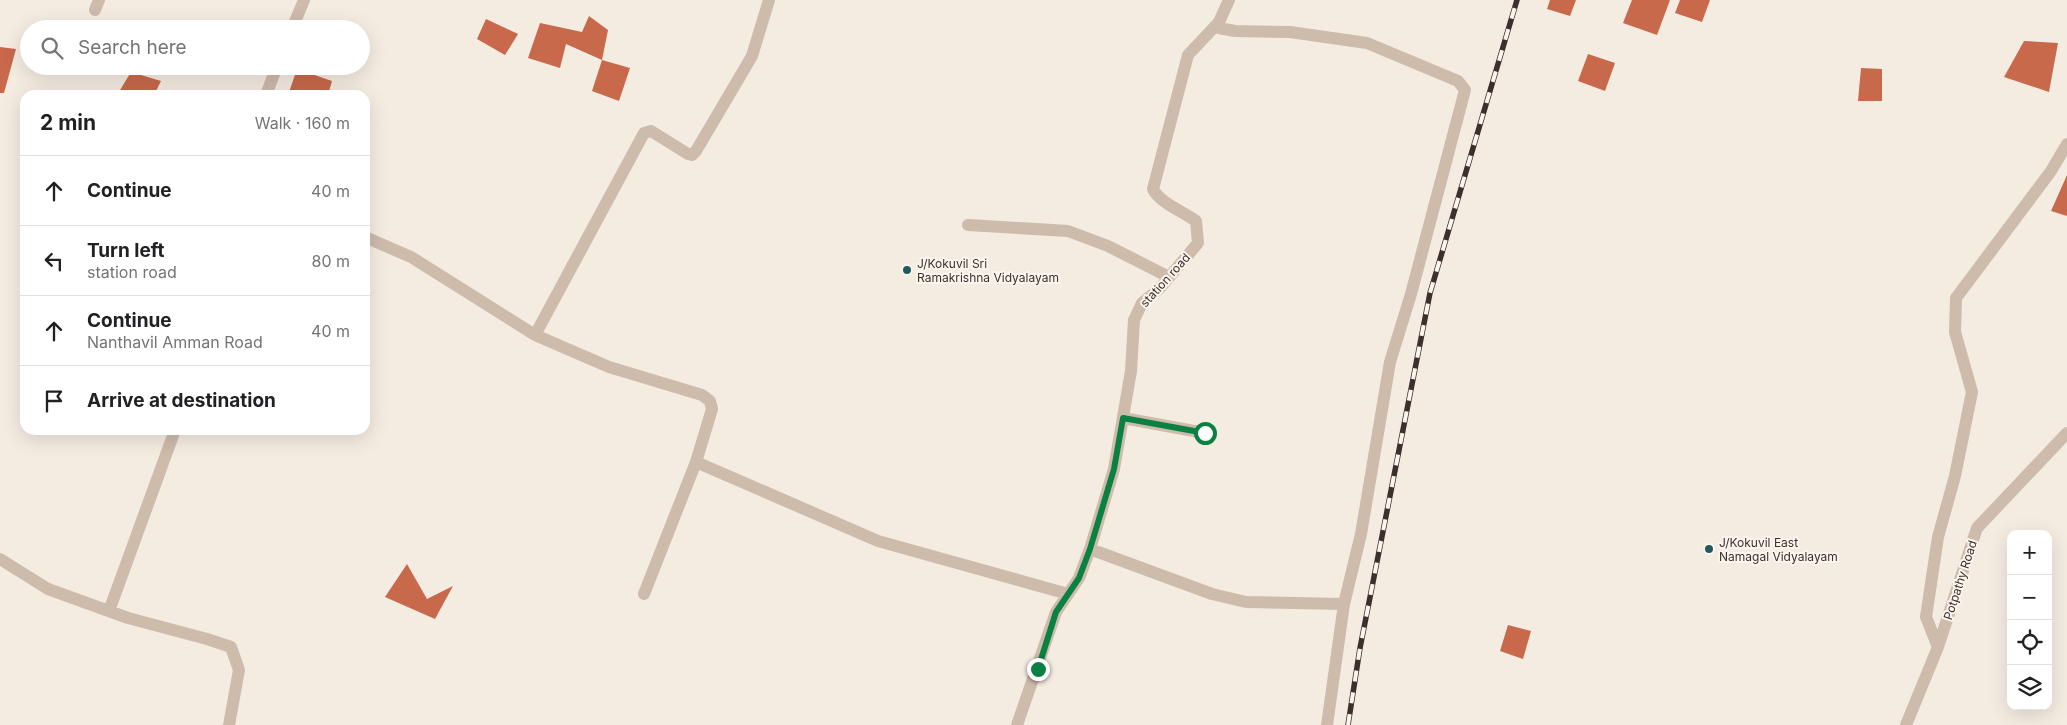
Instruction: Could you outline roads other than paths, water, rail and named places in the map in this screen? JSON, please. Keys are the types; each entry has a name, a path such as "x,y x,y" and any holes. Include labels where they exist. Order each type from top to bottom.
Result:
{"street":[{"path":"296,20 304,0"},
{"path":"535,335 644,133 651,131 688,154 692,155 696,151 752,56 769,0"},
{"name":"station road","path":"1018,725 1056,612 1079,578 1090,549 1114,469 1131,371 1134,320 1142,303 1160,288 1198,243 1196,221 1181,210 1158,199 1153,189 1188,55 1219,22 1229,0"},
{"path":"1219,22 1219,28 1235,31 1290,32 1367,43 1458,81 1465,90 1411,294 1390,362 1361,534 1344,604 1327,725"},
{"path":"268,90 274,75"},
{"path":"1938,647 1926,617 1938,537 1955,476 1972,392 1955,332 1956,298 2051,171 2067,144"},
{"path":"968,225 1068,231 1108,246 1169,277"},
{"path":"370,239 411,257 535,335 609,367 702,395 710,401 712,408 696,462 644,594"},
{"path":"1123,418 1205,433"},
{"name":"Potpathy Road","path":"1906,725 1938,647 1977,528 2067,433"},
{"path":"109,612 173,435"},
{"path":"696,462 878,541 1068,594"},
{"path":"1090,549 1212,594 1246,602 1344,604"},
{"path":"0,559 48,590 109,612 231,647 239,670 229,725"}],"railway":[{"path":"1348,725 1360,648 1430,293 1517,0"}],"place":[{"name":"J/Kokuvil Sri Ramakrishna Vidyalayam","path":"907,270"},
{"name":"J/Kokuvil East Namagal Vidyalayam","path":"1709,549"}]}
